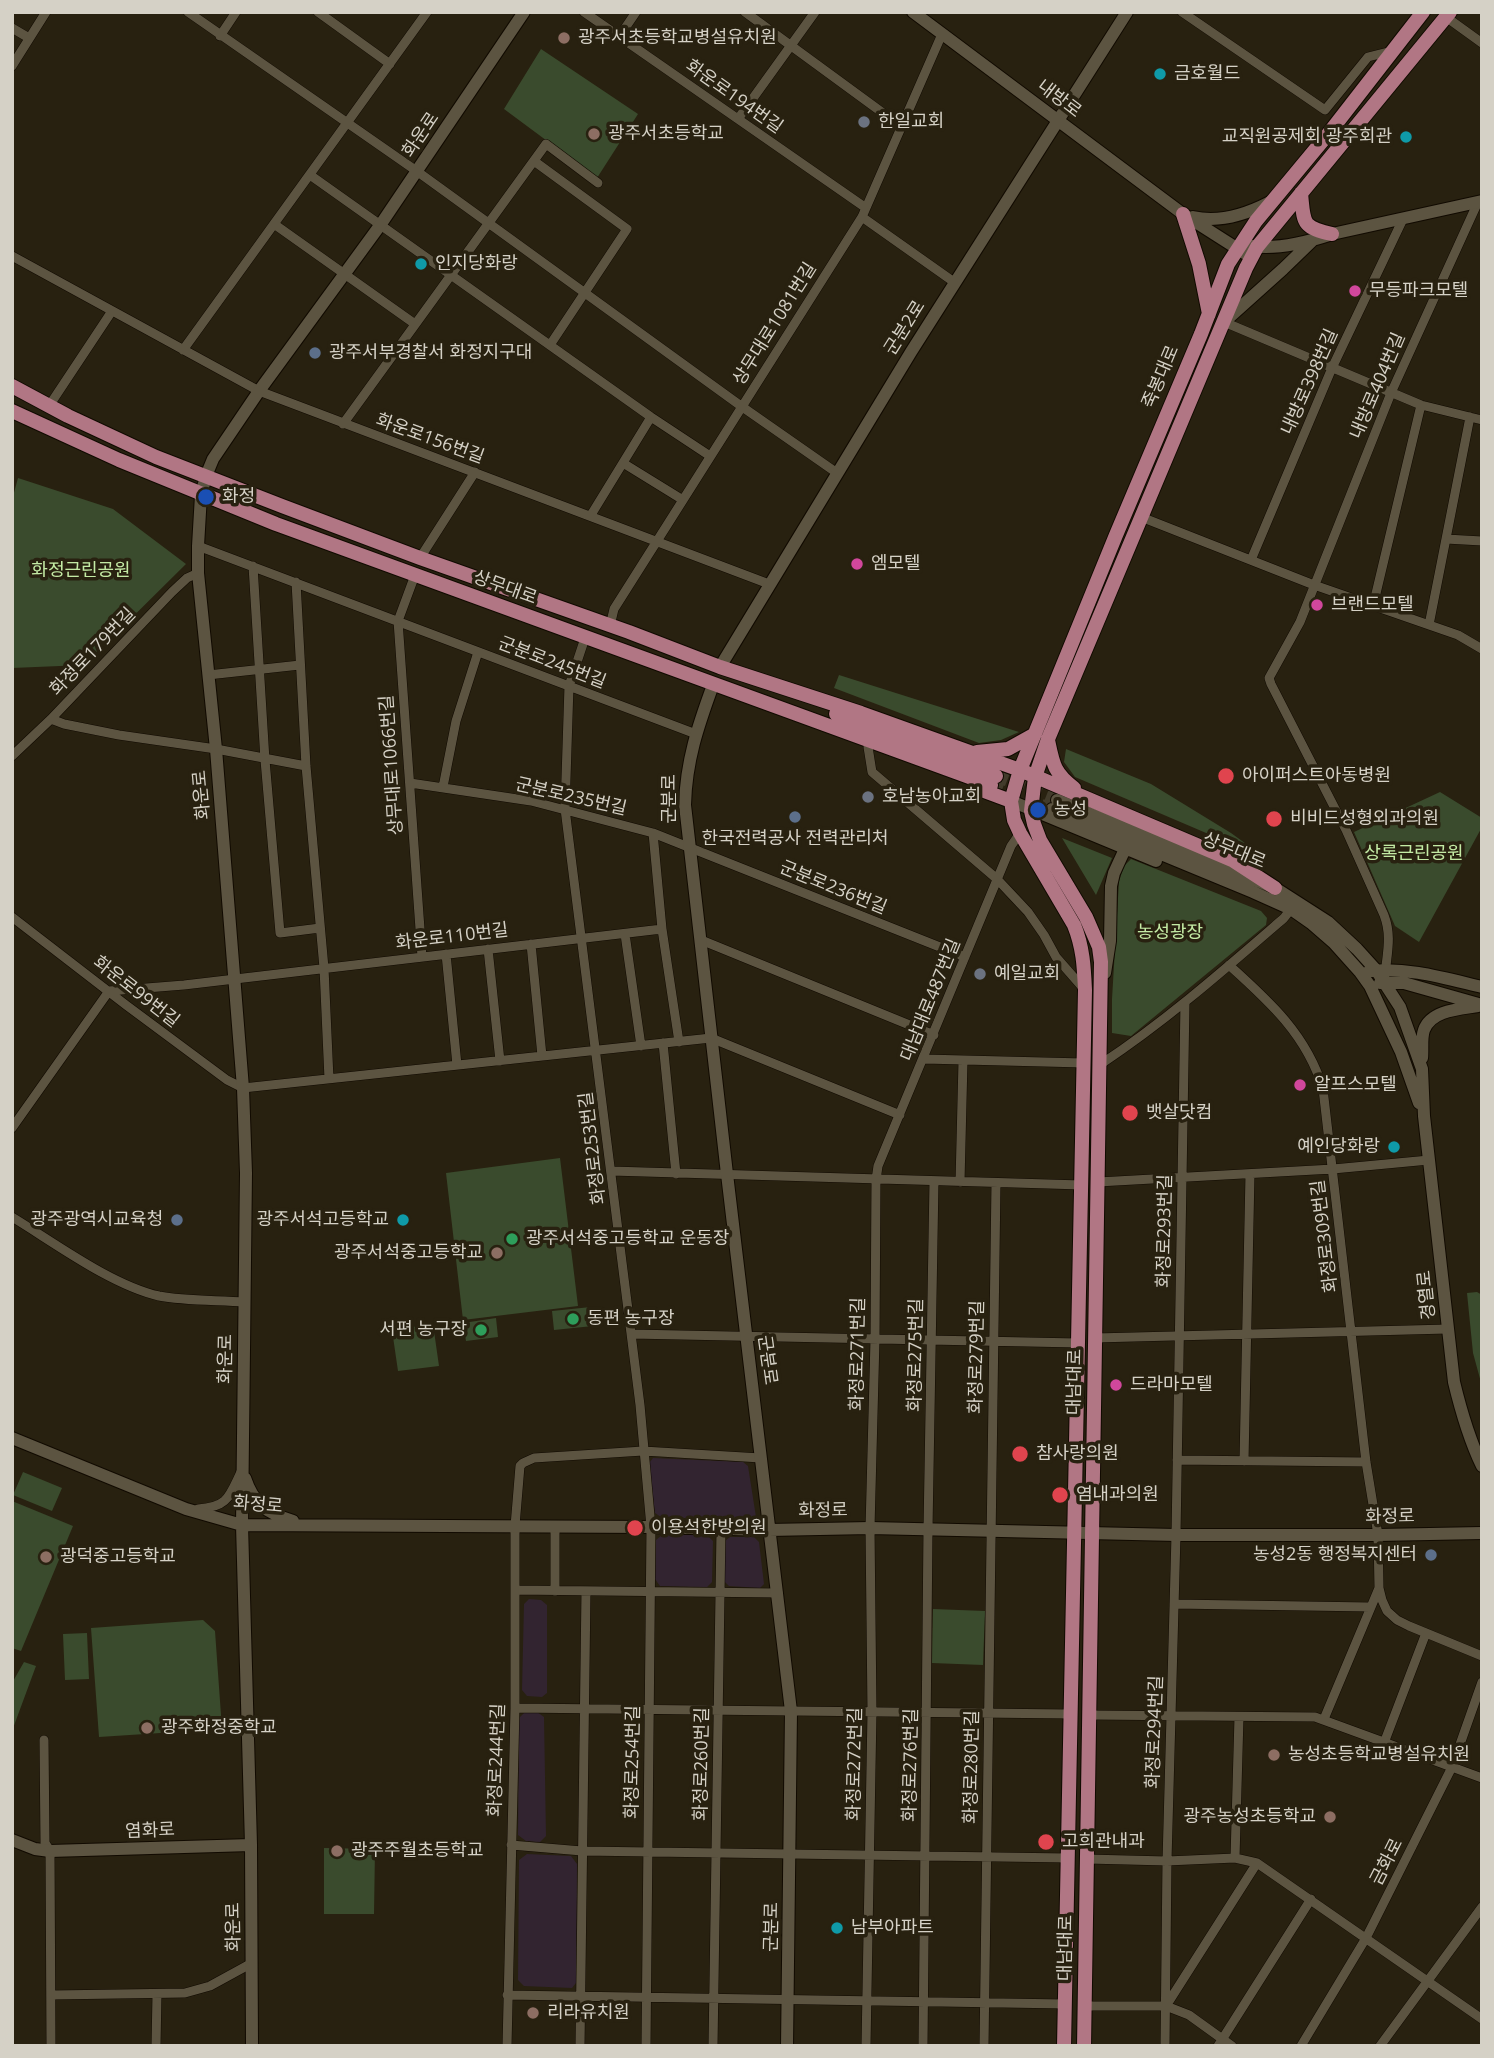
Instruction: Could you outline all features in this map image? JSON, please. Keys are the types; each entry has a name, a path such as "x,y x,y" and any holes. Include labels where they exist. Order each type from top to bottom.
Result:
{"main road":[{"name":"죽봉대로","path":"1035,777 1041,736 1116,535 1228,264 1238,246 1273,201 1394,51 1411,19 1423,12"},
{"name":"죽봉대로","path":"1011,802 1020,770 1041,736 1141,517 1255,252 1448,15"},
{"path":"1301,193 1308,226 1332,234"},
{"path":"1183,214 1199,264 1209,314"},
{"path":"1201,334 1207,330 1211,333 1207,346 1208,358"},
{"name":"상무대로","path":"12,386 49,407 156,457 420,558 720,667 820,699 830,712 993,780 713,685 201,495 74,441 12,411"},
{"path":"820,699 1020,770 1090,799 1232,860 1275,888"},
{"path":"824,723 832,732 1011,802"},
{"path":"972,753 996,751 1041,736 1059,775 1090,799"},
{"name":"대남대로","path":"1035,777 1031,811 1040,839 1086,917 1099,947 1101,990 1084,2046"},
{"name":"대남대로","path":"1011,802 1014,820 1020,833 1074,925 1083,950 1086,990 1064,2046"}],"street":[{"path":"12,66 46,12"},
{"path":"188,12 418,172 741,407 837,473"},
{"path":"220,36 236,12"},
{"path":"318,12 390,64"},
{"path":"183,349 427,12"},
{"name":"화운로","path":"252,2046 251,1845 242,1525 246,1173 236,978 198,573 201,495 213,459 418,172 524,12"},
{"name":"화운로194번길","path":"584,12 738,119 954,282"},
{"path":"619,37 636,12"},
{"path":"745,12 902,127"},
{"path":"738,119 815,12"},
{"name":"내방로","path":"914,12 1183,214 1238,246 1255,252"},
{"name":"군분2로","path":"720,667 954,282 1128,12"},
{"path":"1182,12 1325,110 1329,133"},
{"path":"1448,15 1482,43"},
{"path":"12,28 29,38"},
{"name":"상무대로1081번길","path":"610,626 614,609 864,212 942,34"},
{"path":"1325,110 1368,57 1394,51"},
{"path":"343,424 546,144 598,183"},
{"path":"536,159 627,229 551,345"},
{"path":"310,175 710,456"},
{"path":"1183,214 1209,220 1252,211 1273,201"},
{"path":"1255,252 1480,202"},
{"name":"내방로404번길","path":"1382,974 1389,934 1384,915 1346,830 1269,678 1292,638 1391,393 1480,202"},
{"name":"내방로398번길","path":"1251,560 1332,368 1403,219"},
{"path":"274,224 415,324"},
{"path":"1312,241 1224,322 1421,405 1482,420"},
{"name":"화운로156번길","path":"12,256 259,391 769,584"},
{"path":"49,407 112,311"},
{"path":"1373,606 1421,405"},
{"path":"591,515 652,417"},
{"path":"1429,625 1469,417"},
{"path":"623,463 682,500"},
{"path":"420,558 475,472"},
{"path":"1141,517 1314,585 1458,635 1482,649"},
{"path":"1446,539 1482,541"},
{"name":"군분로245번길","path":"198,546 696,734"},
{"path":"253,566 265,760 280,933 320,928"},
{"name":"화정로179번길","path":"12,756 172,592 187,578 198,573"},
{"name":"상무대로1066번길","path":"415,575 398,621 422,957"},
{"path":"296,582 306,766 324,968 329,1079"},
{"name":"화정로253번길","path":"585,638 569,686 565,809 597,1050 651,1527"},
{"path":"443,787 456,721 478,652"},
{"path":"208,674 300,665"},
{"name":"군분로","path":"713,685 696,734 686,777 685,805 791,1711 787,2046"},
{"path":"51,719 118,735 216,749 306,766"},
{"path":"868,747 872,772 997,879 1027,912 1056,957 1086,990"},
{"name":"군분로235번길","path":"410,783 565,809 653,833 689,847"},
{"name":"상무대로","path":"1011,802 1226,889 1291,909"},
{"name":"상무대로","path":"1370,986 1334,943 1291,909 1055,804 1275,888 1328,922 1382,974"},
{"path":"653,833 662,929 679,1042"},
{"name":"대남대로487번길","path":"876,1180 878,1167 997,879 1011,846 1020,833"},
{"name":"군분로236번길","path":"689,847 965,957"},
{"path":"1101,990 1110,941 1111,886 1125,849"},
{"path":"1101,1064 1185,1002 1284,918 1291,909"},
{"name":"화운로99번길","path":"12,916 227,1080 243,1088"},
{"name":"화운로110번길","path":"109,990 184,985 662,929"},
{"path":"625,934 641,1046"},
{"path":"701,940 934,1035"},
{"path":"531,944 542,1056"},
{"path":"488,949 500,1061"},
{"path":"446,954 457,1065"},
{"name":"화정로309번길","path":"1229,965 1284,1018 1303,1043 1318,1072 1325,1100 1366,1462 1378,1535 1379,1588"},
{"path":"1360,972 1423,972 1482,988"},
{"path":"1370,986 1382,974"},
{"path":"1382,974 1481,1005"},
{"name":"경열로","path":"1382,974 1400,1007 1422,1069 1424,1116 1454,1382 1461,1413 1482,1466"},
{"name":"경열로","path":"1370,986 1401,1052 1424,1116"},
{"path":"12,1128 109,990"},
{"name":"화정로293번길","path":"1176,1535 1185,1002"},
{"path":"1422,1069 1424,1030 1434,1017 1481,1005"},
{"path":"243,1088 711,1038 900,1115"},
{"path":"663,1044 676,1174"},
{"path":"924,1059 1084,1063"},
{"path":"960,1182 963,1061"},
{"path":"1098,1182 1333,1169 1429,1160"},
{"path":"611,1171 1082,1185"},
{"path":"1244,1461 1250,1174"},
{"name":"화정로271번길","path":"870,1528 876,1180"},
{"name":"화정로275번길","path":"928,1529 934,1181"},
{"name":"화정로279번길","path":"990,1531 996,1183"},
{"path":"12,1217 129,1286 161,1296 245,1302"},
{"path":"1095,1338 1448,1329"},
{"path":"631,1334 1078,1343"},
{"name":"화정로","path":"12,1438 186,1509 242,1525 651,1527 721,1530 870,1528 1176,1535 1482,1533"},
{"path":"643,1451 761,1458"},
{"name":"화정로244번길","path":"507,2046 515,1526 520,1466 534,1458 643,1451"},
{"path":"1178,1460 1366,1462"},
{"path":"186,1509 210,1508 226,1502 242,1470"},
{"path":"242,1470 250,1492 263,1507 277,1516 307,1525"},
{"path":"555,1526 555,1591"},
{"name":"화정로254번길","path":"646,2046 651,1527"},
{"name":"화정로272번길","path":"866,2046 872,1712 870,1528"},
{"name":"화정로276번길","path":"923,2046 928,1529"},
{"name":"화정로260번길","path":"713,2046 721,1530"},
{"name":"화정로280번길","path":"984,2046 990,1531"},
{"name":"화정로294번길","path":"1165,2046 1176,1535"},
{"path":"1324,1719 1379,1588"},
{"path":"1379,1588 1387,1611 1397,1620 1482,1656"},
{"path":"515,1591 778,1593"},
{"path":"580,2046 586,1591"},
{"path":"1174,1604 1370,1606"},
{"path":"1384,1743 1426,1633"},
{"name":"금화로","path":"1301,2046 1366,1938 1452,1768 1482,1682"},
{"path":"514,1708 1071,1714"},
{"path":"1089,1715 1315,1717 1482,1778"},
{"path":"1235,1858 1239,1717"},
{"path":"44,1740 45,1843 50,1851 51,2046"},
{"name":"염화로","path":"12,1840 35,1849 50,1851 251,1845"},
{"path":"510,1845 582,1851 790,1856 1068,1858"},
{"path":"1087,1858 1167,1861 1235,1858 1257,1863 1482,2019"},
{"path":"1166,2006 1257,1863"},
{"path":"1220,2043 1311,1899"},
{"path":"1380,2046 1482,1907"},
{"path":"52,1995 186,1993 210,1986 252,1963"},
{"path":"156,2046 157,1994"},
{"path":"507,1995 1065,2004"},
{"path":"1084,2006 1166,2006 1189,2015 1220,2043 1231,2046"}],"shaded area":[{"path":"653,1458 743,1462 748,1466 756,1517 753,1521 661,1517 655,1513 649,1463"},
{"path":"662,1535 707,1535 713,1541 712,1582 707,1587 660,1586 655,1579 656,1540"},
{"path":"730,1537 754,1537 759,1542 764,1584 760,1588 729,1586 724,1581 725,1541"},
{"path":"529,1599 541,1600 547,1605 547,1693 542,1697 527,1696 522,1690 524,1604"},
{"path":"525,1712 537,1712 544,1717 546,1836 540,1842 526,1841 518,1835 519,1718"},
{"path":"527,1854 571,1856 577,1864 576,1983 572,1988 524,1986 518,1980 519,1860"}],"green space":[{"path":"541,49 638,114 597,178 504,109"},
{"name":"화정근린공원","path":"18,478 113,509 186,564 84,665 12,668 12,500"},
{"path":"839,675 1019,732 1001,740 979,743 834,688"},
{"path":"1066,749 1151,784 1231,833 1267,859 1075,777 1064,762"},
{"name":"상록근린공원","path":"1440,792 1482,818 1482,827 1419,942 1395,926 1354,832"},
{"name":"농성광장","path":"1062,838 1112,858 1096,895"},
{"name":"농성광장","path":"1131,859 1261,911 1267,918 1266,925 1131,1036 1112,1033 1112,999 1119,881 1124,866"},
{"name":"광주서석중고등학교 운동장","path":"560,1158 578,1306 463,1320 446,1173"},
{"path":"1477,1292 1482,1295 1482,1386 1473,1353 1467,1293"},
{"name":"동편 농구장","path":"591,1307 593,1326 554,1330 552,1311"},
{"name":"서편 농구장","path":"496,1318 498,1337 466,1341 463,1323"},
{"path":"433,1324 439,1366 398,1371 392,1330"},
{"path":"23,1472 62,1488 52,1511 13,1495"},
{"path":"12,1501 73,1526 21,1651 12,1648"},
{"path":"933,1609 985,1611 983,1665 932,1663"},
{"path":"203,1620 215,1631 222,1729 99,1737 91,1628"},
{"path":"87,1633 89,1679 65,1680 63,1634"},
{"path":"24,1662 36,1666 12,1731 12,1683"},
{"path":"324,1848 375,1849 374,1914 324,1914"}],"tunnel":[{"path":"996,776 1057,800"},
{"path":"991,785 1052,809"}],"place":[{"name":"광주서초등학교병설유치원","path":"564,38"},
{"name":"금호월드","path":"1160,74"},
{"name":"한일교회","path":"864,122"},
{"name":"광주서초등학교","path":"594,134"},
{"name":"교직원공제회 광주회관","path":"1406,137"},
{"name":"인지당화랑","path":"421,264"},
{"name":"무등파크모텔","path":"1355,291"},
{"name":"광주서부경찰서 화정지구대","path":"315,353"},
{"name":"화정","path":"206,497"},
{"name":"엠모텔","path":"857,564"},
{"name":"브랜드모텔","path":"1317,605"},
{"name":"아이퍼스트아동병원","path":"1226,776"},
{"name":"호남농아교회","path":"868,797"},
{"name":"농성","path":"1038,810"},
{"name":"한국전력공사 전력관리처","path":"795,817"},
{"name":"비비드성형외과의원","path":"1274,819"},
{"name":"예일교회","path":"980,974"},
{"name":"알프스모텔","path":"1300,1085"},
{"name":"뱃살닷컴","path":"1130,1113"},
{"name":"예인당화랑","path":"1394,1147"},
{"name":"광주광역시교육청","path":"177,1220"},
{"name":"광주서석고등학교","path":"403,1220"},
{"name":"광주서석중고등학교 운동장","path":"512,1239"},
{"name":"광주서석중고등학교","path":"497,1253"},
{"name":"동편 농구장","path":"573,1319"},
{"name":"서편 농구장","path":"481,1330"},
{"name":"드라마모텔","path":"1116,1385"},
{"name":"참사랑의원","path":"1020,1454"},
{"name":"염내과의원","path":"1060,1495"},
{"name":"이용석한방의원","path":"635,1528"},
{"name":"농성2동 행정복지센터","path":"1431,1555"},
{"name":"광덕중고등학교","path":"46,1557"},
{"name":"광주화정중학교","path":"147,1728"},
{"name":"농성초등학교병설유치원","path":"1274,1755"},
{"name":"광주농성초등학교","path":"1330,1817"},
{"name":"고희관내과","path":"1046,1842"},
{"name":"광주주월초등학교","path":"337,1851"},
{"name":"남부아파트","path":"837,1928"},
{"name":"리라유치원","path":"533,2013"}]}
